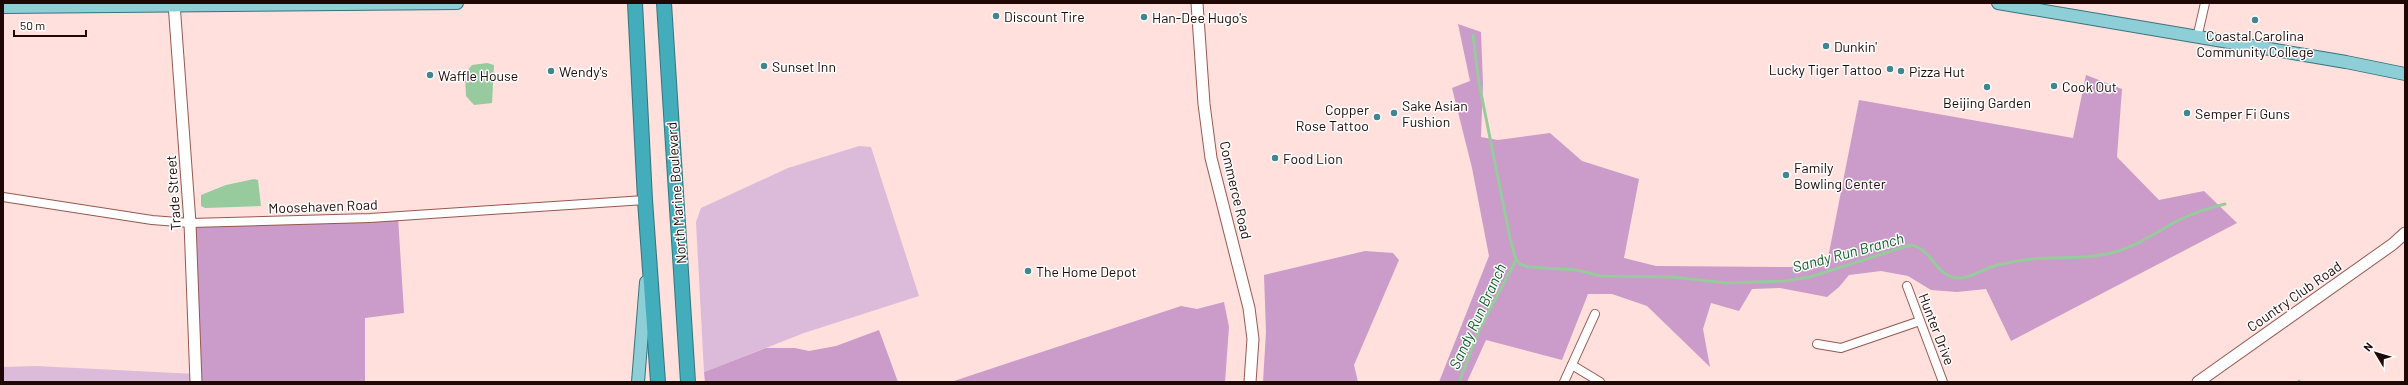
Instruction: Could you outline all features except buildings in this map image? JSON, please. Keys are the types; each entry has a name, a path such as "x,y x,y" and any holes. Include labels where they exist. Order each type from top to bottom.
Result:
{"highway":[{"path":"635,3 645,200 658,382"},
{"name":"North Marine Boulevard","path":"664,3 688,382"}],"main road":[{"path":"3,7 174,4 457,3"},
{"path":"1998,3 2197,38 2346,62 2405,74"},
{"path":"638,382 649,251"}],"street":[{"name":"Commerce Road","path":"1197,3 1204,104 1211,158 1250,308 1253,339 1250,382"},
{"path":"2197,38 2205,3"},
{"name":"Trade Street","path":"174,4 190,223 196,382"},
{"name":"Moosehaven Road","path":"3,197 152,220 190,223 370,218 645,200"},
{"name":"Country Club Road","path":"2200,382 2393,244 2405,233"},
{"name":"Hunter Drive","path":"1907,286 1943,382"},
{"path":"1564,382 1595,314"},
{"path":"1817,344 1841,348 1920,321"},
{"path":"1572,364 1600,382"}],"shaded area":[{"path":"1458,24 1481,32 1483,84 1481,137 1498,140 1550,133 1582,161 1639,179 1624,258 1656,266 1792,267 1828,258 1859,100 2073,138 2086,75 2122,89 2117,157 2159,200 2204,191 2237,223 2011,341 1986,289 1957,292 1931,290 1908,276 1881,271 1849,275 1839,287 1827,297 1780,288 1752,289 1739,311 1711,303 1703,329 1710,367 1647,306 1612,294 1588,294 1562,360 1486,340 1467,382 1439,382 1489,256 1472,168 1452,88 1470,81"},
{"path":"487,63 494,65 492,103 474,105 466,96 465,73 472,65"},
{"path":"859,146 871,147 919,296 804,333 704,372 696,222 701,208 788,168"},
{"path":"254,179 258,180 261,206 205,208 201,206 201,195 226,185"},
{"path":"398,217 404,313 365,318 365,382 196,382 190,223"},
{"path":"1365,251 1393,253 1399,260 1354,365 1358,382 1263,382 1266,332 1264,275"},
{"path":"1224,302 1229,327 1225,382 951,382 1181,306 1197,309"},
{"path":"879,330 898,382 705,382 704,372 766,348 795,348 809,351 836,346"},
{"path":"36,366 196,374 196,382 3,382 3,367"}],"waterway":[{"name":"Sandy Run Branch","path":"1473,35 1479,83 1510,238 1516,260 1520,264 1529,267 1577,270 1601,276 1673,277 1726,283 1785,281 1810,277 1910,245 1923,251 1943,272 1949,276 1960,278 1994,266 2029,259 2088,257 2111,253 2129,247 2177,221 2207,209 2225,204"},
{"name":"Sandy Run Branch","path":"1459,382 1479,330 1516,260"}],"place":[{"name":"Discount Tire","path":"996,16"},
{"name":"Han-Dee Hugo's","path":"1144,17"},
{"name":"Coastal Carolina Community College","path":"2255,20"},
{"name":"Dunkin'","path":"1826,46"},
{"name":"Sunset Inn","path":"764,66"},
{"name":"Lucky Tiger Tattoo","path":"1890,69"},
{"name":"Wendy's","path":"551,71"},
{"name":"Pizza Hut","path":"1901,71"},
{"name":"Waffle House","path":"430,75"},
{"name":"Cook Out","path":"2054,86"},
{"name":"Beijing Garden","path":"1987,87"},
{"name":"Sake Asian Fushion","path":"1394,113"},
{"name":"Semper Fi Guns","path":"2187,113"},
{"name":"Copper Rose Tattoo","path":"1377,117"},
{"name":"Food Lion","path":"1275,158"},
{"name":"Family Bowling Center","path":"1786,175"},
{"name":"The Home Depot","path":"1028,271"}]}
